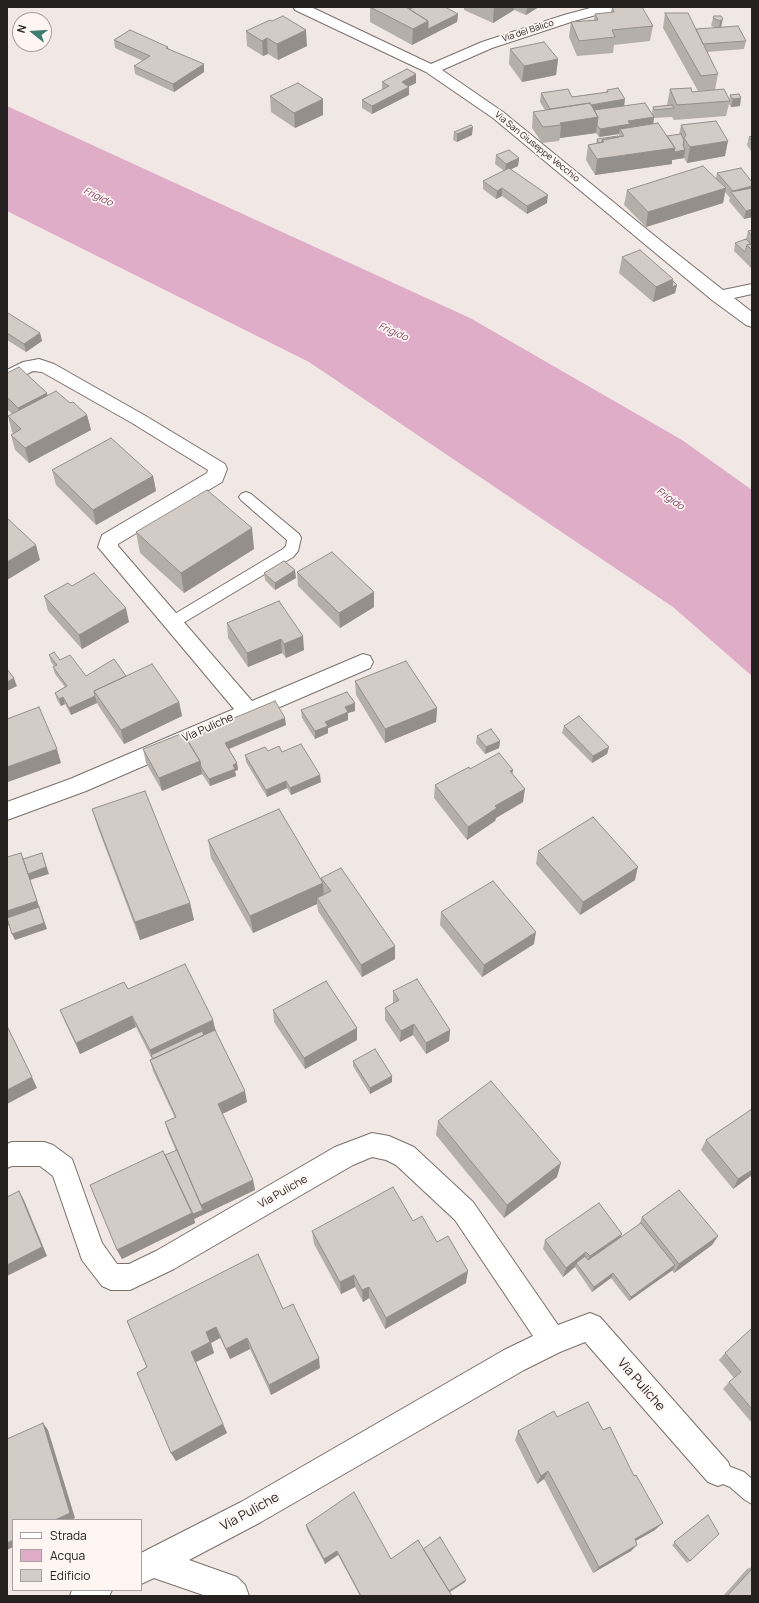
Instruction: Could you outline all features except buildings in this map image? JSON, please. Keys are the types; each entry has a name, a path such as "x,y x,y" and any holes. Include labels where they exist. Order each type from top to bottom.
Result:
{"street":[{"name":"Via San Giuseppe Vecchio","path":"300,7 431,69 498,115 718,296 752,321"},
{"name":"Via del Balico","path":"431,69 487,45 569,18 595,11 628,7"},
{"path":"718,296 752,289"},
{"path":"7,378 29,366 39,365 48,368 138,419 218,469 215,477 109,540 108,547 248,711"},
{"name":"Via Puliche","path":"7,811 78,785 364,662"},
{"name":"Via Puliche","path":"7,1156 12,1154 44,1154 63,1168 91,1251 112,1277 130,1276 165,1260 344,1156 372,1145 389,1148 405,1156 464,1211 553,1341"},
{"name":"Via Puliche","path":"147,1566 252,1512 514,1360 553,1341 590,1327 718,1472"},
{"name":"Via Puliche","path":"147,1566 226,1588 234,1596"},
{"path":"85,1596 95,1591"}],"lane":[{"path":"173,622 269,565 288,553 293,547 294,538 246,497"},
{"path":"718,1472 737,1479 752,1493"}],"water":[{"name":"Frigido","path":"7,106 470,318 682,440 752,490 752,676 673,607 309,362 7,211"}]}
